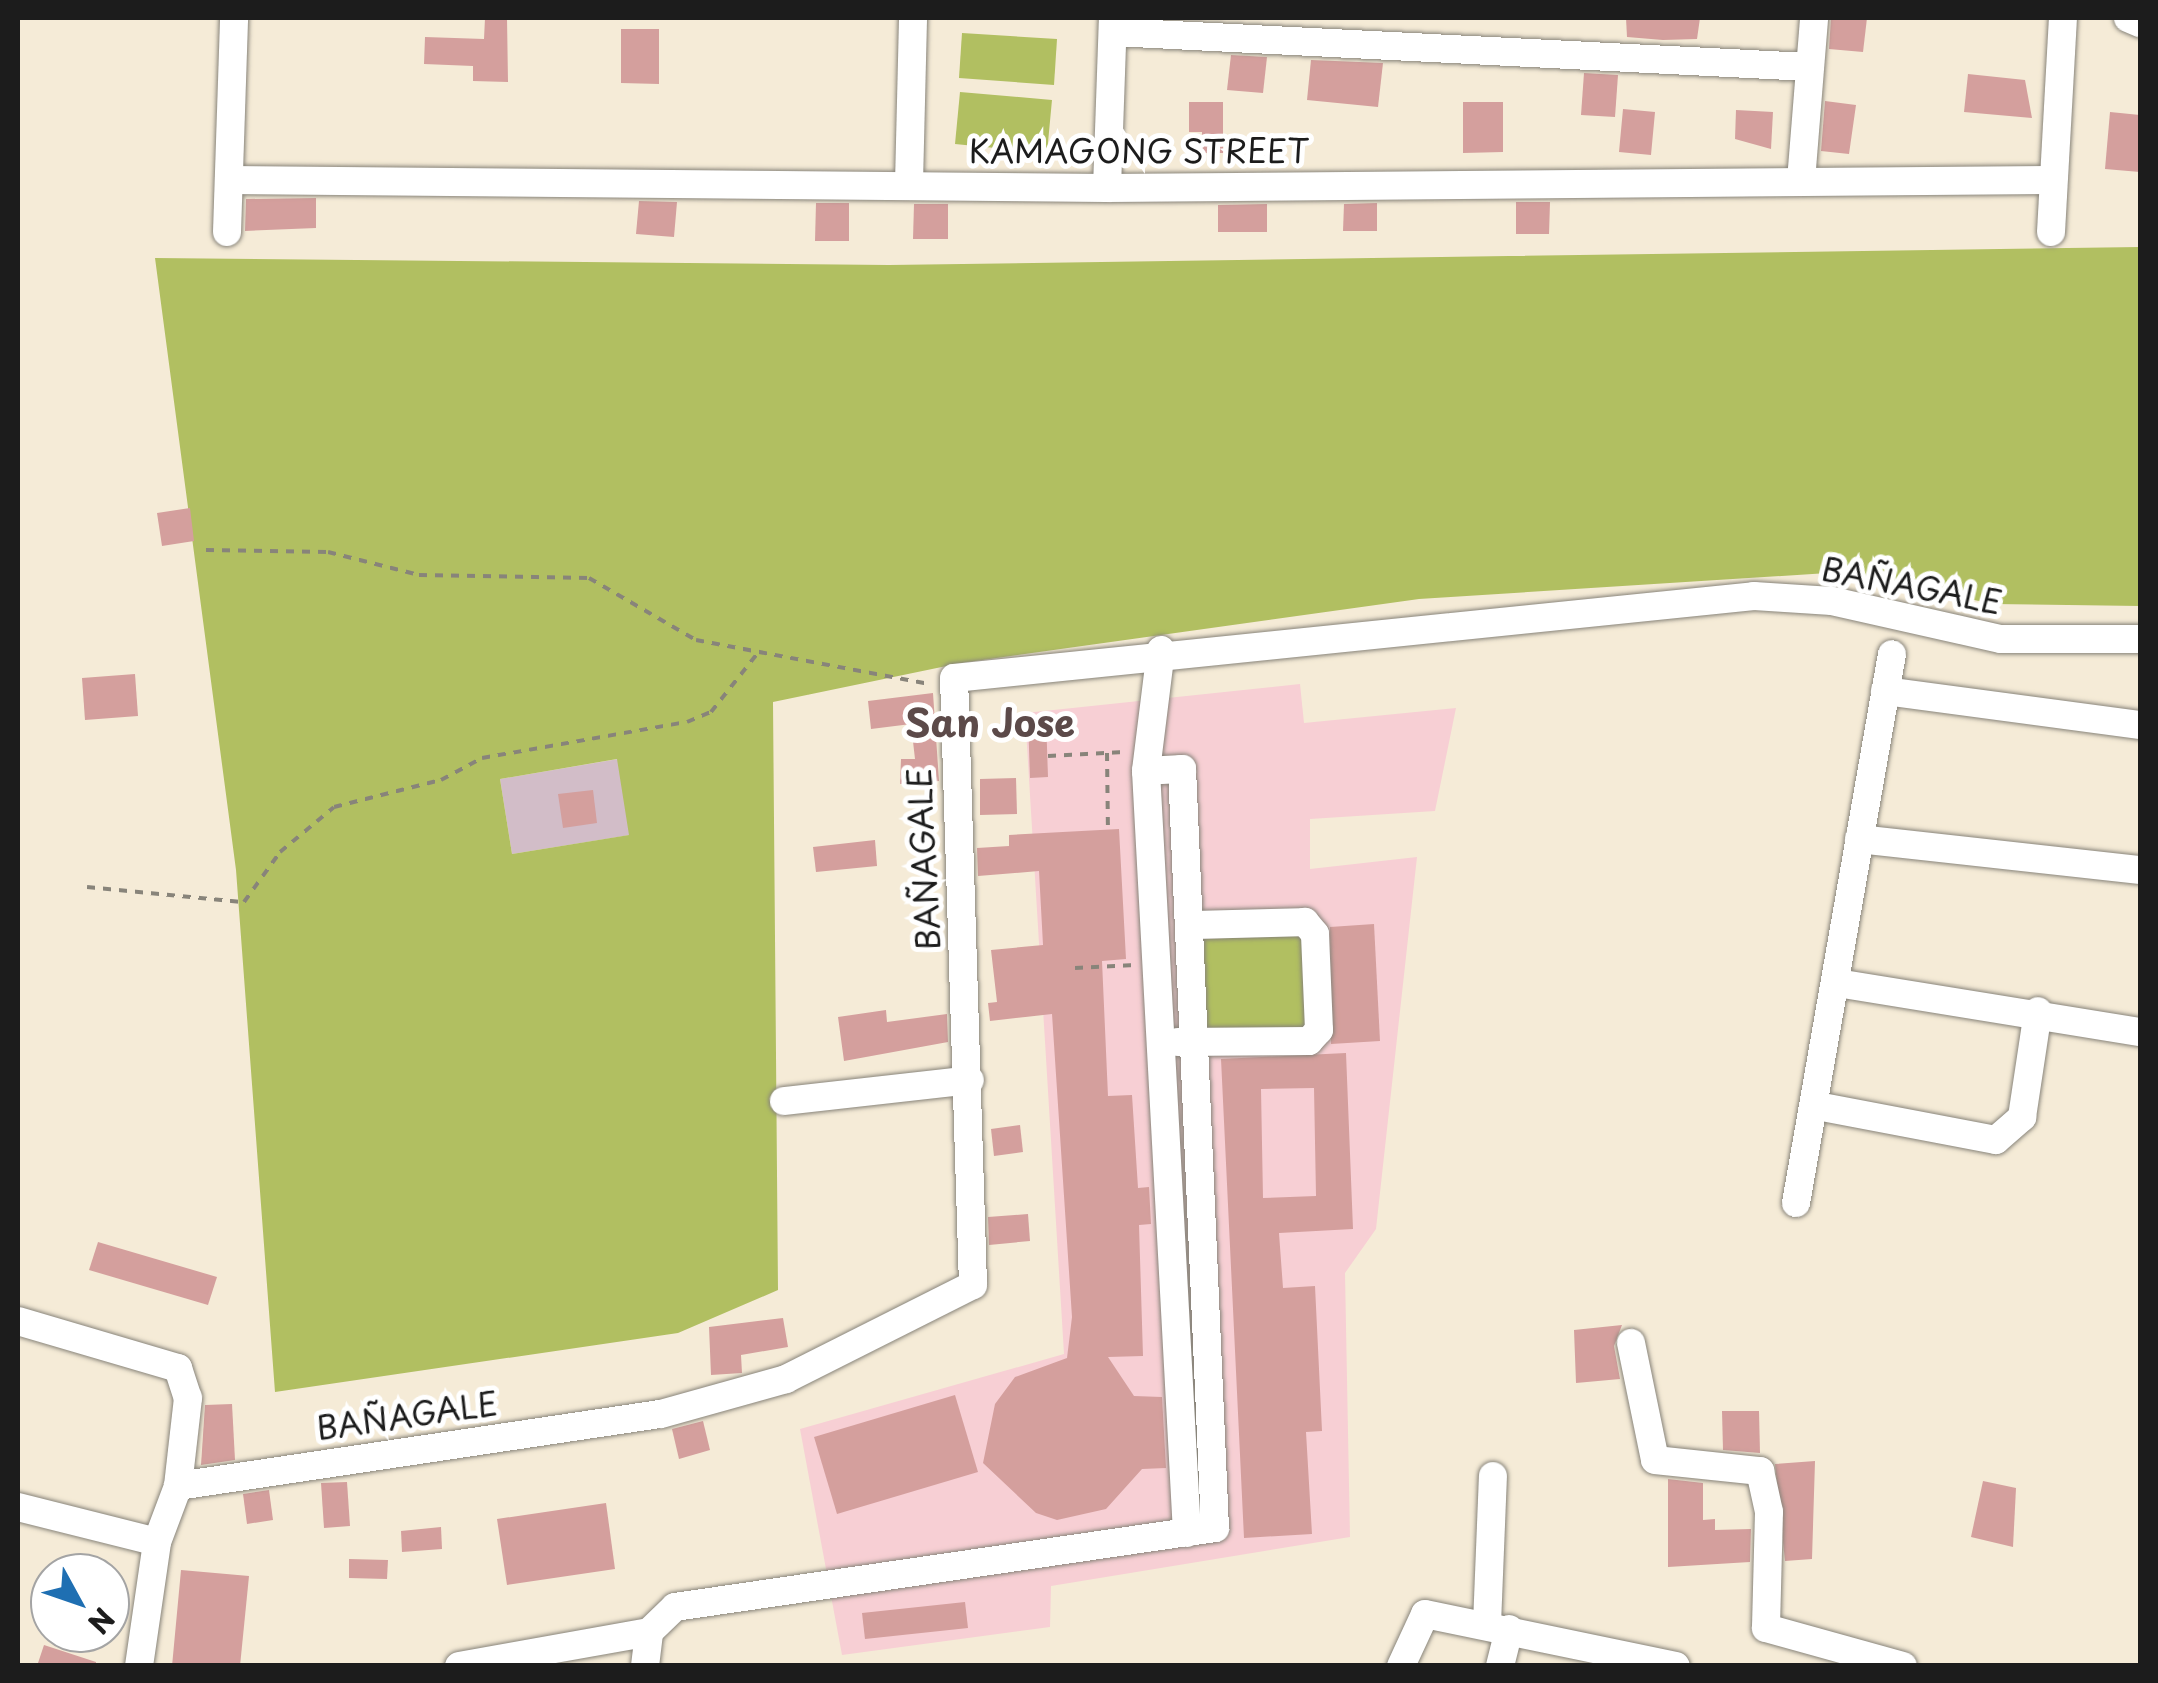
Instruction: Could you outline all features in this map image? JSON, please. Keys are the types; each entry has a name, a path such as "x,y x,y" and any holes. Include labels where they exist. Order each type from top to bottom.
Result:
{"street":[{"path":"227,232 234,18"},
{"path":"892,18 913,18 908,182"},
{"path":"1802,181 1814,18"},
{"path":"2051,232 2050,180 2063,18"},
{"path":"2128,18 2140,22"},
{"path":"1107,188 1113,25 1808,67"},
{"name":"KAMAGONG STREET","path":"229,180 908,182 1107,188 2050,180"},
{"name":"BAÑAGALE","path":"178,1486 661,1414 786,1379 957,1300 973,1285 970,1080 948,686 963,674 1161,650 1754,596 1832,601 2001,638 2140,639"},
{"path":"1161,650 1146,758 1186,1534"},
{"path":"1796,1203 1817,1106 1892,654"},
{"path":"1885,692 2140,725"},
{"path":"459,1666 649,1632 675,1607 842,1576 1215,1528 1182,769 1146,758"},
{"path":"1859,839 2140,870"},
{"path":"1162,1042 1309,1041 1319,1030 1316,934 1305,922 1189,926"},
{"path":"1837,982 2038,1011 2140,1032"},
{"path":"1817,1106 1996,1140 2013,1133 2038,1011"},
{"path":"784,1101 970,1080"},
{"path":"18,1320 178,1368 188,1398 178,1486 157,1542 140,1666"},
{"path":"1178,1331 1206,1328"},
{"path":"1631,1342 1656,1460 1760,1471 1769,1512 1766,1628 1903,1666"},
{"path":"1492,1476 1500,1666"},
{"path":"18,1507 157,1542"},
{"path":"1401,1666 1425,1614 1498,1626 1596,1656 1676,1666"},
{"path":"645,1666 649,1632"}],"path":[{"path":"206,550 328,552 419,575 590,578 696,640 948,686"},
{"path":"87,887 244,902 280,852 334,807 441,780 482,758 687,722 711,712 757,654"},
{"path":"1048,756 1107,753 1146,758"},
{"path":"1107,753 1108,830"},
{"path":"1075,967 1144,964"}],"shaded area":[{"path":"1300,684 1304,723 1456,708 1435,811 1310,819 1310,869 1417,857 1376,1229 1345,1273 1350,1537 1051,1586 1050,1627 842,1655 800,1429 1064,1354 1025,713"},
{"path":"618,759 630,835 512,854 500,779"}],"green space":[{"path":"962,33 1057,39 1054,85 959,78"},
{"path":"960,92 1052,100 1047,153 955,144"},
{"path":"2140,247 2140,606 1993,604 1843,572 1419,599 961,663 773,702 778,1290 678,1333 275,1392 236,870 155,258 889,265","holes":["617,759 629,835 512,854 500,779"]},
{"path":"1304,935 1307,1031 1201,1035 1198,939"}],"building":[{"path":"485,18 507,18 508,82 473,81 473,66 424,64 425,37 484,39"},
{"path":"1626,18 1700,18 1697,39 1627,37"},
{"path":"1831,18 1867,18 1863,52 1829,49"},
{"path":"621,29 659,29 659,84 621,83"},
{"path":"1231,55 1267,57 1263,93 1227,90"},
{"path":"1311,60 1383,63 1378,107 1307,100"},
{"path":"1584,73 1618,75 1615,117 1581,115"},
{"path":"1968,74 2025,80 2032,118 1964,112"},
{"path":"1825,101 1856,105 1849,154 1821,151"},
{"path":"1189,102 1223,102 1223,153 1202,153 1202,132 1189,132"},
{"path":"1463,102 1503,102 1503,152 1463,153"},
{"path":"1623,109 1655,112 1651,155 1619,152"},
{"path":"1736,110 1773,112 1771,149 1735,139"},
{"path":"2110,112 2140,115 2140,172 2105,169"},
{"path":"316,198 316,228 245,231 246,199"},
{"path":"639,201 677,202 674,237 636,234"},
{"path":"1516,202 1550,202 1549,234 1516,234"},
{"path":"816,203 849,203 849,241 815,241"},
{"path":"1377,203 1377,231 1343,231 1344,204"},
{"path":"914,204 948,204 948,239 913,239"},
{"path":"1267,204 1267,232 1218,232 1218,205"},
{"path":"190,508 194,541 162,546 157,513"},
{"path":"135,674 138,716 85,720 82,678"},
{"path":"933,693 939,781 900,784 901,759 915,759 911,724 871,729 868,701"},
{"path":"1046,718 1048,777 1030,778 1028,719"},
{"path":"1016,778 1017,814 980,815 980,779"},
{"path":"593,790 597,823 563,828 558,794"},
{"path":"1119,829 1126,959 1102,961 1108,1096 1132,1095 1138,1188 1149,1187 1151,1224 1139,1225 1143,1356 1108,1357 1134,1396 1162,1397 1166,1468 1142,1469 1106,1509 1057,1520 1036,1513 983,1463 995,1404 1015,1377 1067,1358 1072,1317 1052,1014 990,1021 988,1003 997,1002 991,950 1043,945 1039,871 978,876 977,848 1009,846 1009,835"},
{"path":"875,840 877,866 816,872 813,847"},
{"path":"1374,924 1380,1041 1331,1044 1330,927"},
{"path":"886,1010 887,1022 947,1014 948,1042 844,1061 838,1017"},
{"path":"1346,1053 1353,1229 1279,1233 1283,1288 1315,1286 1322,1431 1306,1432 1312,1534 1244,1538 1221,1059","holes":["1314,1088 1316,1196 1263,1198 1261,1089"]},
{"path":"1020,1125 1023,1152 994,1156 991,1129"},
{"path":"1028,1214 1030,1241 989,1245 988,1217"},
{"path":"98,1242 217,1277 208,1305 89,1270"},
{"path":"783,1318 788,1347 741,1355 742,1373 711,1375 709,1327"},
{"path":"1622,1325 1614,1346 1620,1379 1576,1383 1574,1330"},
{"path":"955,1395 978,1472 837,1514 814,1437"},
{"path":"232,1404 235,1460 201,1465 205,1405"},
{"path":"1722,1411 1759,1411 1760,1453 1723,1450"},
{"path":"703,1421 710,1450 679,1459 672,1429"},
{"path":"1815,1461 1812,1559 1785,1561 1775,1464"},
{"path":"1668,1479 1703,1483 1703,1520 1715,1519 1715,1530 1751,1529 1750,1562 1668,1567"},
{"path":"1983,1481 2016,1488 2013,1547 1971,1537"},
{"path":"347,1482 350,1526 324,1528 321,1483"},
{"path":"269,1490 273,1520 247,1524 243,1494"},
{"path":"606,1503 615,1569 507,1585 497,1519"},
{"path":"441,1527 442,1549 402,1552 401,1531"},
{"path":"349,1559 388,1560 387,1579 349,1578"},
{"path":"181,1570 249,1576 240,1666 172,1666"},
{"path":"965,1602 968,1628 865,1639 862,1613"},
{"path":"41,1653 68,1653 96,1662 96,1666 37,1666"}],"district":[{"name":"San Jose","path":"990,722"}]}
